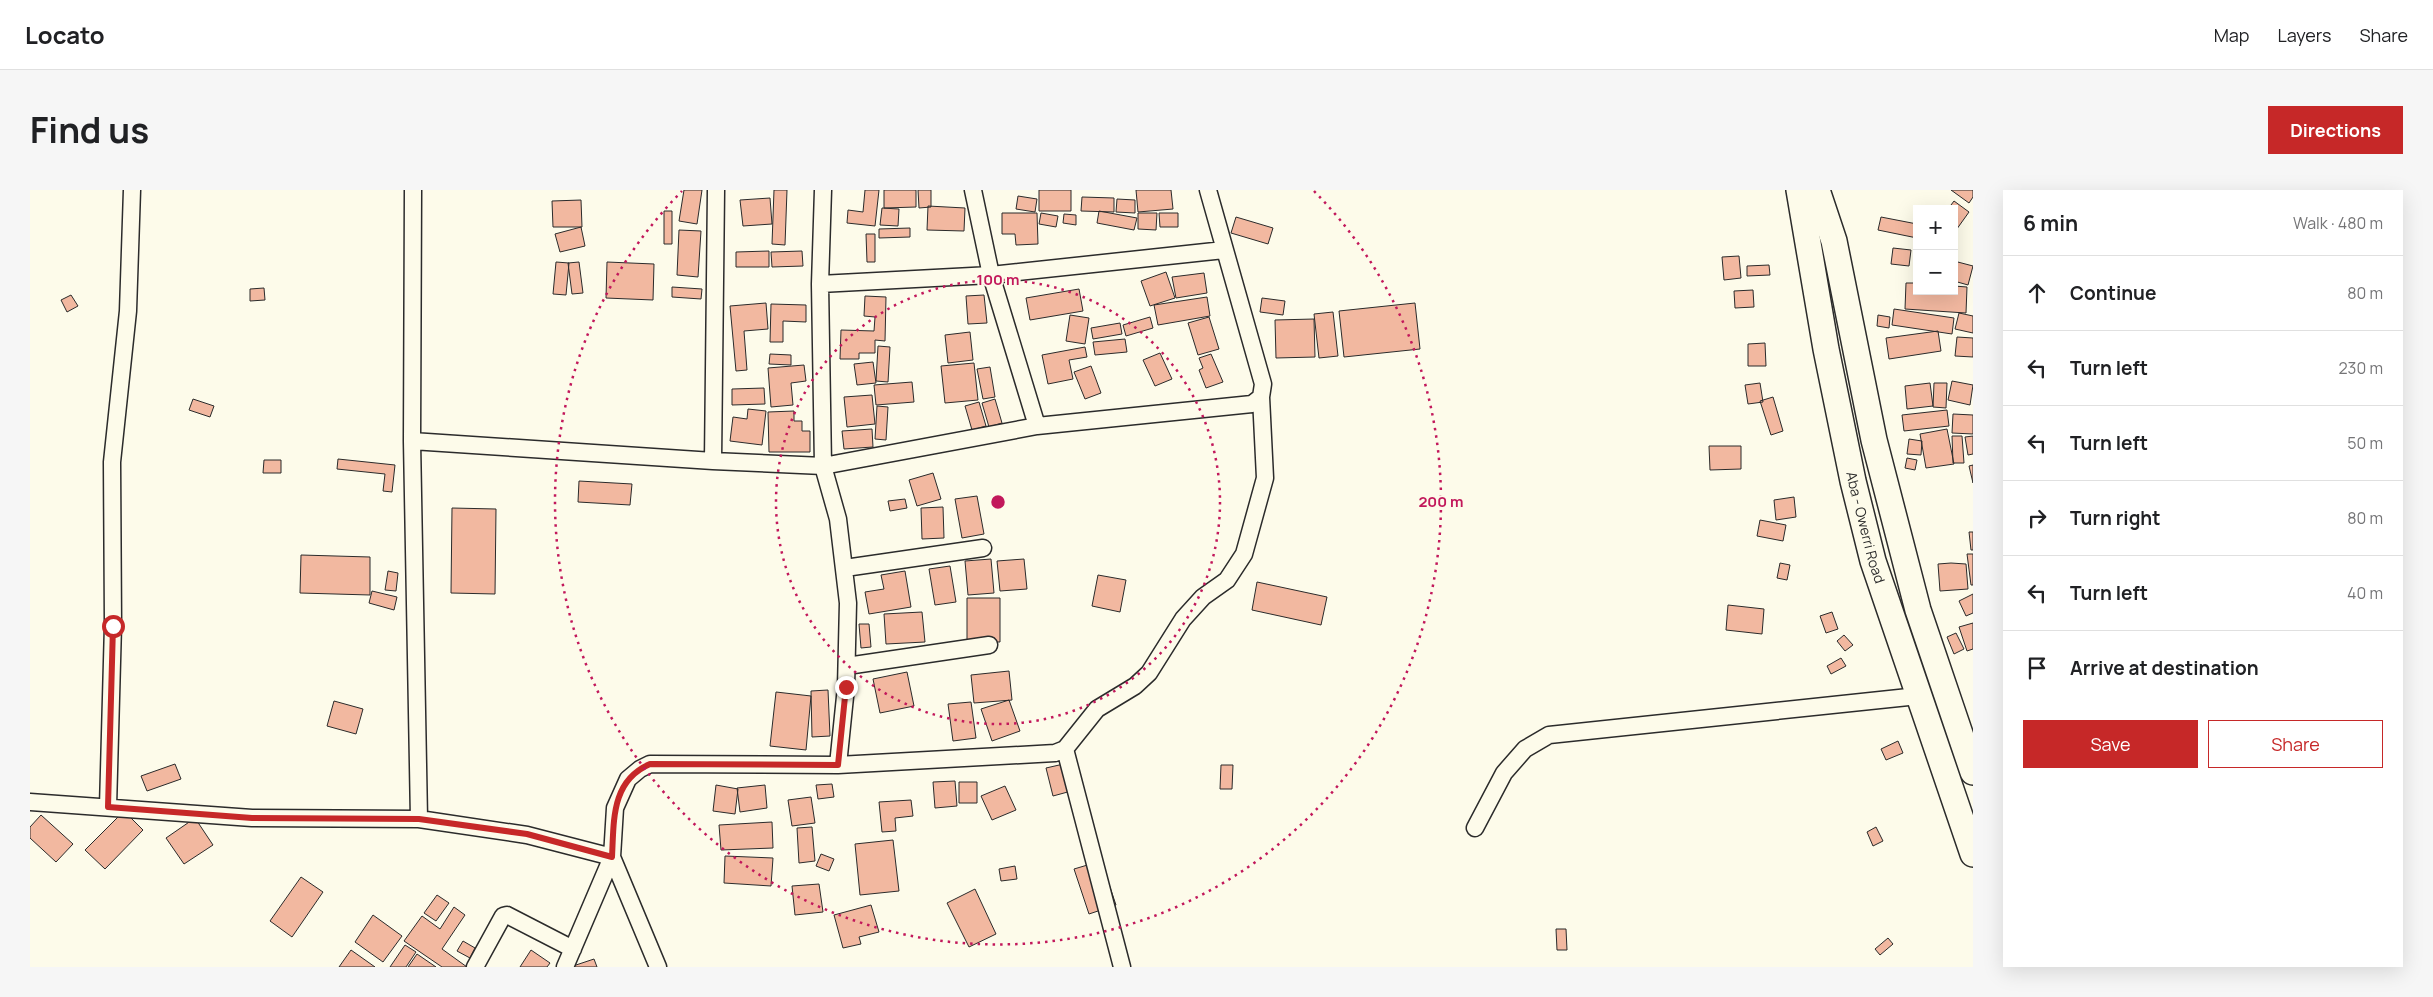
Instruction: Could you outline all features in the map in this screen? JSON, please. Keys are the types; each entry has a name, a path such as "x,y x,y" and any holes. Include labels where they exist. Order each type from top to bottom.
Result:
{"highway":[{"name":"Aba - Owerri Road","path":"1800,190 1826,349 1853,481 1873,561 1973,854"},
{"name":"Aba - Owerri Road","path":"1817,190 1834,241 1874,440 1918,610 1973,772"}],"street":[{"path":"108,807 113,626 112,462 128,311 132,190"},
{"path":"413,190 412,441 419,819"},
{"path":"712,461 716,190"},
{"path":"823,190 820,284 823,466 838,519 848,603 847,666 838,765"},
{"path":"974,190 991,276 1037,426"},
{"path":"565,967 612,857 615,808 628,779 640,769 650,764 838,765 1055,753 1065,749 1097,709 1135,686 1149,674 1183,619 1203,597 1227,580 1244,554 1265,478 1261,397 1263,384 1208,190"},
{"path":"820,284 991,276 1224,250"},
{"path":"412,441 712,461 823,466 1037,426 1252,404 1261,397"},
{"path":"845,568 984,548"},
{"path":"847,666 989,645"},
{"path":"1475,828 1504,773 1525,749 1549,735 1918,696"},
{"path":"1065,749 1122,967"},
{"path":"30,802 252,818 419,819 527,834 612,857"},
{"path":"612,857 658,967"},
{"path":"475,967 503,916 508,915 573,949"}],"building":[{"path":"684,190 702,190 697,224 679,221"},
{"path":"774,190 787,190 785,245 772,244"},
{"path":"865,190 879,190 875,226 847,223 848,210 863,212"},
{"path":"884,190 916,190 916,207 884,208"},
{"path":"918,190 931,190 931,207 919,208"},
{"path":"1039,190 1071,190 1071,211 1039,211"},
{"path":"1136,190 1171,190 1173,209 1138,212"},
{"path":"1951,190 1973,190 1973,197 1969,203"},
{"path":"1018,196 1037,199 1035,212 1016,209"},
{"path":"1082,197 1114,198 1114,212 1081,211"},
{"path":"770,198 772,224 743,226 740,200"},
{"path":"1117,199 1135,200 1135,213 1116,212"},
{"path":"581,200 582,227 553,227 552,201"},
{"path":"1954,201 1969,212 1958,227 1958,205 1951,205"},
{"path":"928,206 965,208 964,231 927,230"},
{"path":"882,208 899,209 898,226 880,225"},
{"path":"664,211 672,211 672,244 664,244"},
{"path":"1099,211 1137,218 1134,230 1097,223"},
{"path":"1002,213 1037,213 1038,244 1016,245 1015,234 1002,234"},
{"path":"1041,213 1058,216 1056,227 1039,224"},
{"path":"1138,213 1157,213 1156,230 1138,229"},
{"path":"1159,213 1178,213 1178,227 1160,227"},
{"path":"1064,214 1076,215 1076,225 1063,223"},
{"path":"1236,217 1273,228 1268,244 1231,233"},
{"path":"1881,217 1913,223 1913,237 1878,230"},
{"path":"581,227 585,246 560,252 555,234"},
{"path":"910,228 910,237 879,238 879,229"},
{"path":"679,230 701,231 698,277 677,275"},
{"path":"866,234 875,234 875,262 867,262"},
{"path":"1893,248 1911,250 1909,266 1891,264"},
{"path":"769,251 769,267 736,267 736,252"},
{"path":"802,251 803,266 772,267 771,252"},
{"path":"1739,256 1741,278 1724,280 1722,257"},
{"path":"556,262 569,263 566,295 553,294"},
{"path":"579,262 583,293 572,294 568,263"},
{"path":"607,262 654,264 653,300 606,298"},
{"path":"1958,262 1973,266 1968,285 1958,282"},
{"path":"1769,265 1770,275 1747,276 1747,266"},
{"path":"1166,272 1175,298 1150,306 1141,281"},
{"path":"1204,273 1207,293 1176,298 1172,277"},
{"path":"1906,283 1913,283 1913,295 1958,295 1958,286 1967,287 1966,313 1905,309"},
{"path":"672,287 702,289 701,299 672,297"},
{"path":"264,288 265,300 250,301 250,289"},
{"path":"1079,289 1083,311 1030,320 1026,298"},
{"path":"1753,290 1754,307 1735,308 1734,291"},
{"path":"71,295 78,306 67,312 61,300"},
{"path":"984,295 987,323 968,324 966,296"},
{"path":"865,296 886,297 885,341 875,340 875,353 859,353 859,359 840,359 841,330 874,331 875,317 864,316"},
{"path":"1207,297 1210,316 1158,325 1154,305"},
{"path":"1262,298 1285,301 1283,315 1260,312"},
{"path":"766,303 768,329 744,331 747,370 736,371 730,306"},
{"path":"1415,303 1420,349 1344,357 1339,311"},
{"path":"771,304 806,305 806,322 783,321 783,342 770,342"},
{"path":"1894,309 1954,318 1952,334 1892,325"},
{"path":"1333,312 1338,356 1319,358 1314,314"},
{"path":"1959,313 1973,316 1973,333 1955,329"},
{"path":"1070,315 1089,318 1085,344 1066,341"},
{"path":"1878,315 1890,317 1889,328 1877,326"},
{"path":"1150,317 1153,328 1126,336 1123,325"},
{"path":"1209,317 1219,349 1198,355 1188,323"},
{"path":"1314,319 1315,357 1276,358 1275,320"},
{"path":"1120,323 1122,334 1093,339 1091,328"},
{"path":"1938,331 1941,351 1889,359 1886,338"},
{"path":"970,332 973,360 948,363 945,335"},
{"path":"1957,337 1973,338 1973,357 1955,356"},
{"path":"1125,339 1127,352 1095,355 1093,342"},
{"path":"1765,343 1766,366 1748,366 1748,344"},
{"path":"878,346 890,347 888,382 876,381"},
{"path":"1085,347 1087,357 1069,360 1073,379 1048,384 1042,355"},
{"path":"1160,353 1172,379 1155,386 1143,360"},
{"path":"770,354 791,355 791,365 769,364"},
{"path":"1211,354 1223,382 1206,388 1199,370 1203,368 1199,358"},
{"path":"873,362 876,383 857,385 854,364"},
{"path":"974,363 978,400 945,403 941,366"},
{"path":"804,365 806,381 791,383 793,405 771,407 768,368"},
{"path":"1091,366 1101,393 1085,399 1074,372"},
{"path":"990,367 995,397 983,399 977,369"},
{"path":"1952,381 1973,385 1970,405 1948,400"},
{"path":"912,382 914,402 876,405 874,385"},
{"path":"1760,383 1763,402 1748,404 1745,385"},
{"path":"1930,383 1933,406 1907,409 1905,386"},
{"path":"1934,383 1947,383 1946,408 1933,407"},
{"path":"764,388 765,404 732,405 732,389"},
{"path":"872,395 875,424 847,427 844,397"},
{"path":"1773,397 1783,431 1771,435 1760,401"},
{"path":"193,399 214,406 210,417 189,410"},
{"path":"995,399 1002,423 989,427 982,403"},
{"path":"979,402 986,426 972,430 965,406"},
{"path":"877,406 888,407 886,440 875,439"},
{"path":"748,409 766,411 762,445 730,441 733,417 747,419"},
{"path":"1947,410 1949,426 1904,431 1902,415"},
{"path":"794,411 794,421 802,421 802,431 810,431 810,452 769,452 768,412"},
{"path":"1953,414 1973,415 1973,434 1952,433"},
{"path":"872,429 873,447 844,449 842,431"},
{"path":"1947,429 1954,464 1926,468 1920,434"},
{"path":"1952,436 1962,436 1964,463 1953,463"},
{"path":"1973,436 1973,454 1968,455 1965,437"},
{"path":"1909,439 1922,441 1921,455 1907,454"},
{"path":"1709,446 1741,446 1741,469 1710,470"},
{"path":"1907,458 1917,460 1915,470 1905,468"},
{"path":"338,459 395,465 392,492 383,491 385,474 337,469"},
{"path":"264,460 281,460 281,473 263,473"},
{"path":"1973,465 1973,483 1969,466"},
{"path":"933,473 941,499 917,506 909,480"},
{"path":"579,481 632,484 630,505 578,502"},
{"path":"977,496 984,534 962,538 955,499"},
{"path":"1794,497 1796,517 1776,520 1774,500"},
{"path":"905,499 907,508 890,511 888,501"},
{"path":"943,507 944,538 922,539 921,508"},
{"path":"452,508 496,509 495,594 451,593"},
{"path":"1760,520 1786,525 1783,541 1757,536"},
{"path":"1969,532 1973,532 1973,550 1971,550"},
{"path":"1967,554 1973,554 1973,585 1971,585"},
{"path":"301,555 370,557 370,595 300,593"},
{"path":"991,559 994,593 968,595 965,561"},
{"path":"1024,559 1027,589 1000,591 997,561"},
{"path":"1780,563 1790,565 1787,580 1777,578"},
{"path":"1938,564 1966,564 1968,589 1940,591"},
{"path":"950,566 956,602 935,605 929,569"},
{"path":"388,571 398,573 396,591 385,590"},
{"path":"905,571 911,607 869,614 865,592 884,589 881,575"},
{"path":"1098,575 1126,580 1120,612 1092,606"},
{"path":"1257,582 1327,597 1321,625 1252,610"},
{"path":"372,591 397,597 394,610 369,603"},
{"path":"1973,594 1973,613 1966,616 1959,601"},
{"path":"967,598 1000,598 1000,642 967,642"},
{"path":"1728,605 1764,609 1762,634 1726,630"},
{"path":"922,612 925,642 886,644 884,614"},
{"path":"1832,612 1838,629 1826,633 1820,616"},
{"path":"1973,623 1973,649 1967,651 1959,627"},
{"path":"859,624 869,624 871,647 861,648"},
{"path":"1956,633 1964,649 1954,654 1947,637"},
{"path":"1844,635 1853,645 1845,651 1837,641"},
{"path":"1841,658 1846,666 1831,674 1827,666"},
{"path":"1009,671 1012,700 974,703 971,675"},
{"path":"907,672 914,706 880,713 873,679"},
{"path":"828,690 830,736 812,737 811,691"},
{"path":"776,692 811,696 806,750 770,746"},
{"path":"1009,700 1020,731 992,741 981,709"},
{"path":"334,701 363,709 356,734 327,726"},
{"path":"971,702 976,738 953,741 948,704"},
{"path":"1898,741 1903,753 1886,760 1881,749"},
{"path":"1068,763 1075,790 1053,796 1046,768"},
{"path":"175,764 181,779 147,791 141,776"},
{"path":"1221,765 1233,765 1232,789 1220,789"},
{"path":"955,781 957,806 935,808 933,782"},
{"path":"959,782 977,782 977,803 959,803"},
{"path":"832,784 834,797 818,799 816,785"},
{"path":"716,785 738,789 735,814 713,811"},
{"path":"765,785 767,808 740,812 737,788"},
{"path":"1005,786 1016,810 992,820 981,796"},
{"path":"811,797 815,823 792,826 788,800"},
{"path":"911,800 913,816 895,818 896,831 882,832 879,802"},
{"path":"124,811 143,830 105,869 85,850"},
{"path":"41,815 73,844 56,862 30,838 30,827"},
{"path":"195,818 213,845 184,864 166,838"},
{"path":"772,822 773,848 721,850 719,825"},
{"path":"812,827 815,861 799,863 797,828"},
{"path":"1876,827 1883,841 1873,846 1867,832"},
{"path":"893,840 899,891 860,895 855,844"},
{"path":"821,854 834,859 829,871 816,866"},
{"path":"725,856 773,858 771,886 724,883"},
{"path":"1101,861 1116,905 1089,914 1074,869"},
{"path":"1015,866 1017,879 1001,881 999,869"},
{"path":"301,877 323,892 292,937 270,921"},
{"path":"819,884 823,912 795,915 792,886"},
{"path":"975,889 996,934 969,947 947,903"},
{"path":"437,895 449,903 436,921 424,913"},
{"path":"871,905 879,932 859,937 861,944 843,948 834,915"},
{"path":"454,907 465,915 442,949 467,967 442,967 404,941 422,916 440,929"},
{"path":"373,915 402,936 383,962 355,942"},
{"path":"1556,929 1566,929 1567,950 1557,950"},
{"path":"1888,938 1893,944 1880,955 1875,949"},
{"path":"463,941 475,948 470,958 457,951"},
{"path":"405,945 416,952 406,967 390,967"},
{"path":"351,950 375,967 339,967"},
{"path":"531,950 550,963 547,967 520,967"},
{"path":"417,954 436,967 408,967"},
{"path":"594,959 597,967 570,967"}],"route":[{"path":"113,626 108,807 252,818 419,819 527,834 612,857 615,808 628,779 640,769 650,764 838,765 846,687"}]}
